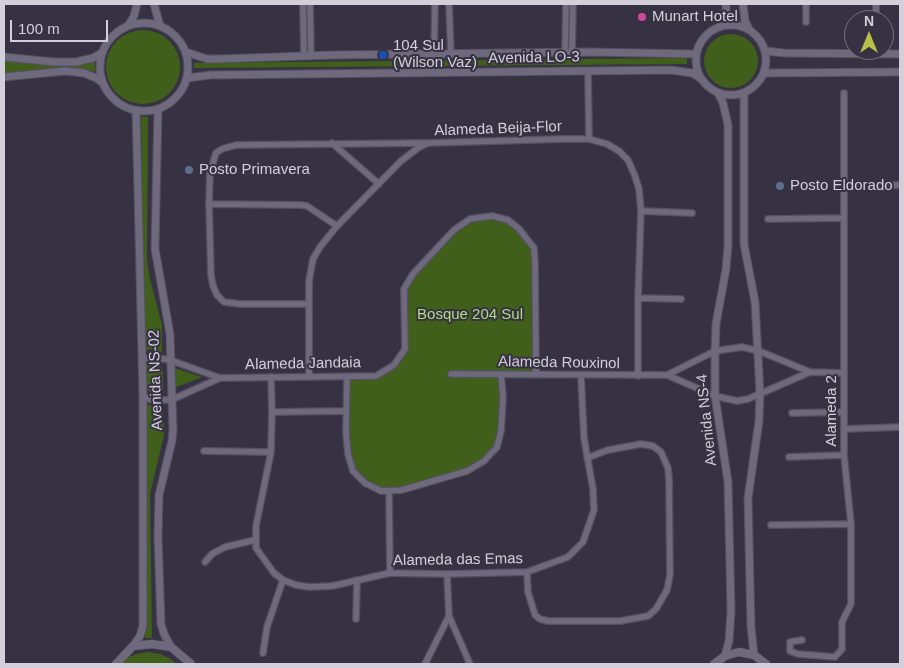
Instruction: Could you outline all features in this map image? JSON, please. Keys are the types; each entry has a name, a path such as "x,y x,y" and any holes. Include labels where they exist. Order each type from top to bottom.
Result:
{"main road":[{"path":"116,664 133,646 152,644 171,646 191,664"},
{"path":"714,664 725,656 739,652 754,655 766,664"}],"street":[{"path":"128,26 134,16 137,4"},
{"path":"154,4 160,26"},
{"path":"303,4 307,56"},
{"path":"307,56 310,4"},
{"path":"434,55 435,4"},
{"path":"449,4 451,55"},
{"path":"566,4 569,53"},
{"path":"569,53 573,4"},
{"path":"726,4 726,25"},
{"path":"743,4 747,26 759,39 766,51 765,73 751,90 744,93 729,95 718,93 708,87 700,78 696,67 696,54 699,45 706,35 726,25 738,25 749,29"},
{"path":"806,4 806,22"},
{"path":"144,23 160,26 171,32 180,41 186,52 187,78 181,92 171,102 158,109 136,110 122,105 111,96 103,83 100,73 100,62 103,52 117,32 128,26 144,23"},
{"path":"766,51 784,53 900,54"},
{"path":"4,57 54,62 76,62 93,58 103,52"},
{"name":"Avenida LO-3","path":"186,52 207,59 569,53 696,54"},
{"name":"Avenida LO-3","path":"187,78 211,75 672,70 692,73 700,78"},
{"path":"4,77 65,71 84,72 103,83"},
{"path":"588,71 589,139"},
{"path":"765,73 900,72"},
{"name":"Avenida NS-4","path":"718,93 724,103 728,125 728,245 726,269 716,324 715,351 715,396 728,482 731,611 729,641 725,656"},
{"path":"744,93 744,244 755,302 760,393 759,421 748,498 750,627 754,655"},
{"name":"Alameda 2","path":"802,640 790,642 790,651 798,654 835,657 842,650 842,622 851,604 851,524 844,455 844,93"},
{"name":"Avenida NS-02","path":"158,109 155,249 170,334 172,442 159,494 158,537 161,624 171,646"},
{"name":"Avenida NS-02","path":"133,646 144,626 143,396 136,110"},
{"name":"Alameda Beija-Flor","path":"309,377 309,281 313,259 337,226 401,161 428,143 589,139 607,144 619,151 628,160 639,189 641,211 638,376"},
{"path":"332,143 379,184"},
{"path":"309,304 240,304 224,302 217,295 213,286 209,204 210,173 216,153 236,145 428,143"},
{"path":"844,186 900,185"},
{"path":"209,204 302,205 307,206 337,226"},
{"path":"641,211 692,213"},
{"name":"Alameda Jandaia","path":"142,359 152,357 170,360 220,378 376,376 394,365 405,349 404,289 413,274 454,230 470,219 492,216 508,220 519,229 534,248 536,374"},
{"path":"768,219 844,218"},
{"path":"638,298 681,299"},
{"path":"667,375 715,351 742,347 810,372 844,373"},
{"path":"667,375 715,396 737,401 748,399 810,372"},
{"name":"Alameda Rouxinol","path":"451,374 667,375"},
{"path":"347,377 348,454 353,471 364,483 381,491 389,491 402,490 467,471 484,461 498,447 502,431 502,374"},
{"name":"Alameda das Emas","path":"255,540 256,548 274,573 283,580 296,585 310,587 332,586 390,573 527,572 568,557 583,542 594,510 593,489 582,424 580,376"},
{"path":"205,562 212,554 225,547 255,540 259,506 271,452 271,377"},
{"name":"Alameda Jandaia","path":"143,396 152,400 171,400 220,378"},
{"path":"272,412 346,411"},
{"path":"792,413 844,412"},
{"path":"844,429 900,428"},
{"path":"527,572 531,604 535,615 540,619 548,621 620,621 648,616 656,609 667,590 670,575 669,480 668,468 661,452 653,446 641,444 623,446 587,458"},
{"path":"204,451 271,452"},
{"path":"789,457 844,455"},
{"path":"389,491 390,573"},
{"path":"771,525 851,524"},
{"path":"447,574 449,616 470,664"},
{"path":"263,653 267,627 283,580"},
{"path":"356,619 357,580"},
{"path":"425,664 449,616"}],"green space":[{"path":"143,30 157,33 169,41 177,53 180,67 177,81 169,93 157,101 143,104 129,101 117,93 109,81 106,67 109,53 117,41 129,33"},
{"path":"731,34 741,36 750,42 756,51 758,61 756,71 750,80 741,86 731,88 721,86 712,80 706,71 704,61 706,51 712,42 721,36"},
{"path":"687,58 687,64 194,68 194,63"},
{"path":"95,60 95,72 77,69 41,69 4,73 4,61 40,64"},
{"path":"141,117 148,117 147,259 150,279 162,325 162,352 150,349 144,351"},
{"name":"Bosque 204 Sul","path":"492,216 508,220 534,248 536,374 502,374 497,447 467,471 402,490 381,491 353,471 348,454 347,377 376,376 394,365 405,349 404,289 454,230 470,219"},
{"path":"149,358 157,360 163,372 163,390 160,394 154,396 147,389 145,367"},
{"path":"174,368 202,377 174,388"},
{"path":"146,404 152,406 162,404 164,435 150,494 152,638 145,638"},
{"path":"148,652 160,654 171,659 176,664 121,664 124,660 136,654"}],"place":[{"name":"Munart Hotel","path":"642,17"},
{"name":"104 Sul (Wilson Vaz)","path":"383,55"},
{"name":"Posto Primavera","path":"189,170"},
{"name":"Posto Eldorado","path":"780,186"}]}
